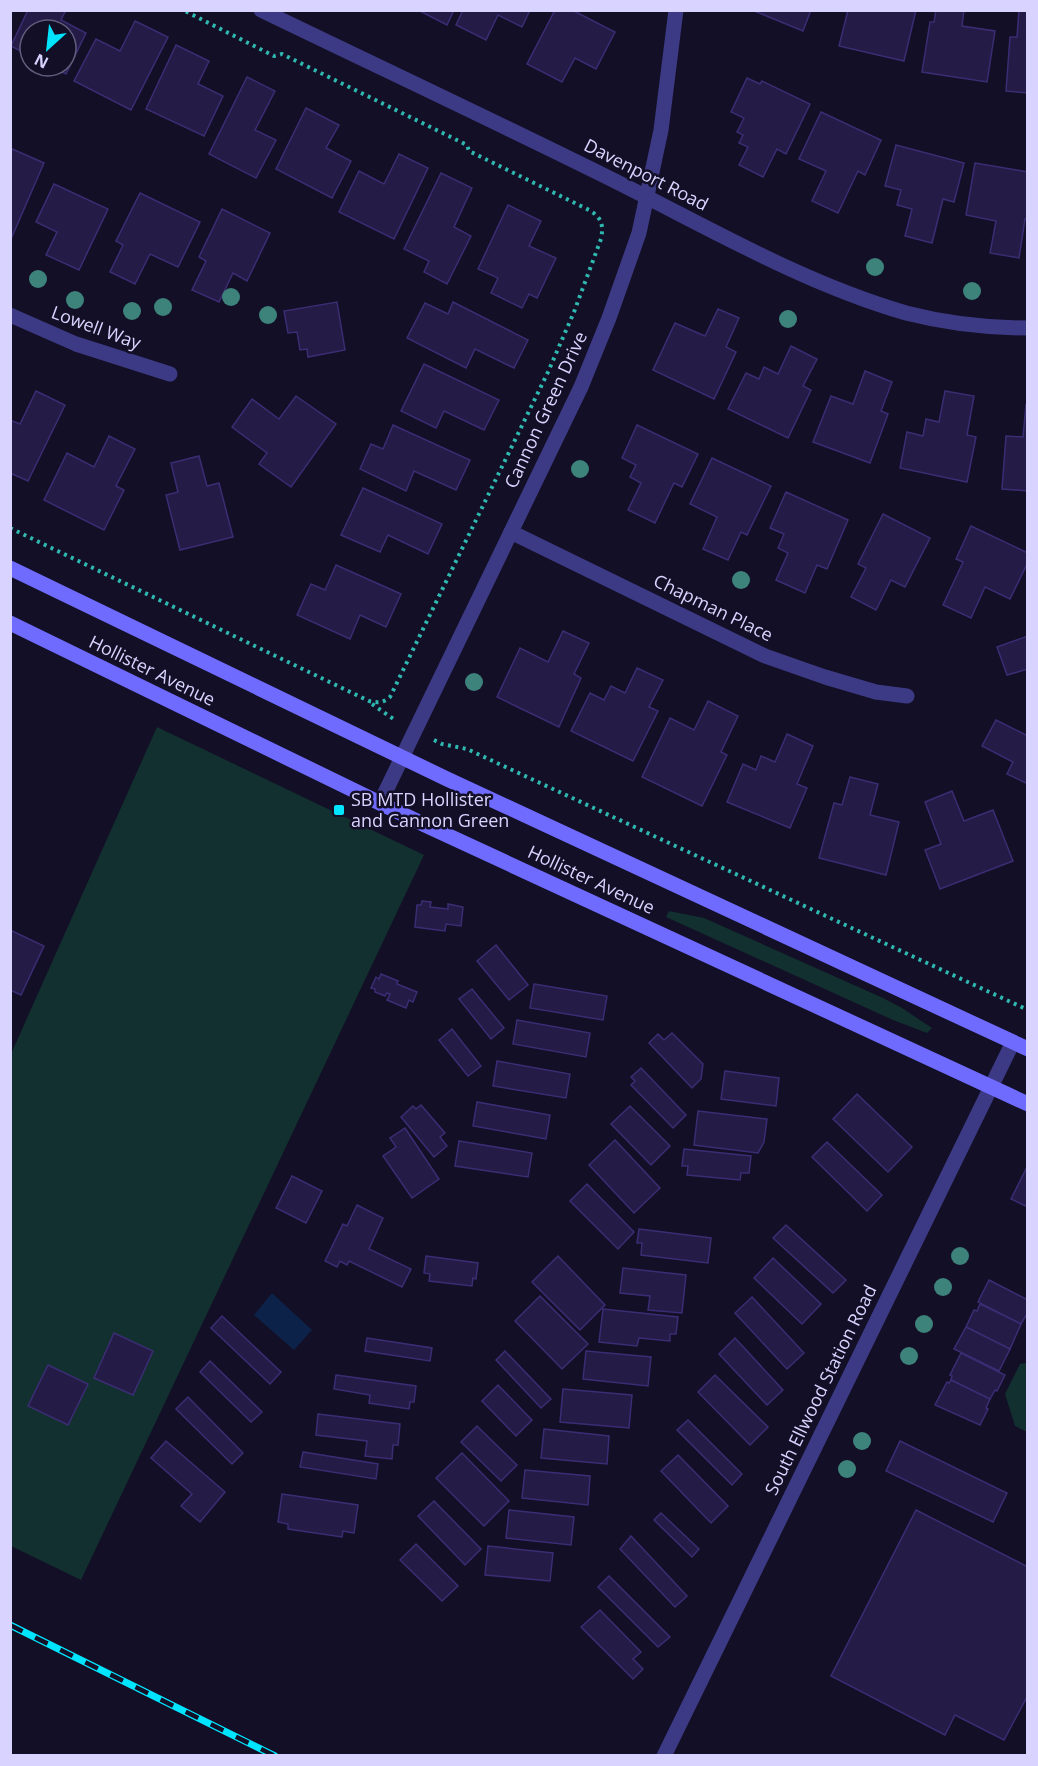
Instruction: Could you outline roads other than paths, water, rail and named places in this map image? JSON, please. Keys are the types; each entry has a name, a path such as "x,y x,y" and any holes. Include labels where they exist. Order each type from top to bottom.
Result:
{"main road":[{"name":"Hollister Avenue","path":"10,568 469,789 1028,1049"},
{"name":"Hollister Avenue","path":"10,623 380,803 1028,1104"}],"street":[{"name":"Davenport Road","path":"261,10 794,270 873,302 908,313 1002,328 1028,328"},
{"name":"Cannon Green Drive","path":"380,803 581,387 609,318 639,233 647,198 661,130 676,10"},
{"name":"Lowell Way","path":"10,315 76,344 170,374"},
{"name":"Chapman Place","path":"512,532 765,656 876,692 907,696"},
{"name":"South Ellwood Station Road","path":"664,1755 1013,1042"}],"water":[{"path":"272,1293 312,1330 294,1350 254,1315"}],"railway":[{"path":"10,1625 275,1756"}],"place":[{"name":"SB MTD Hollister and Cannon Green","path":"339,810"}]}
